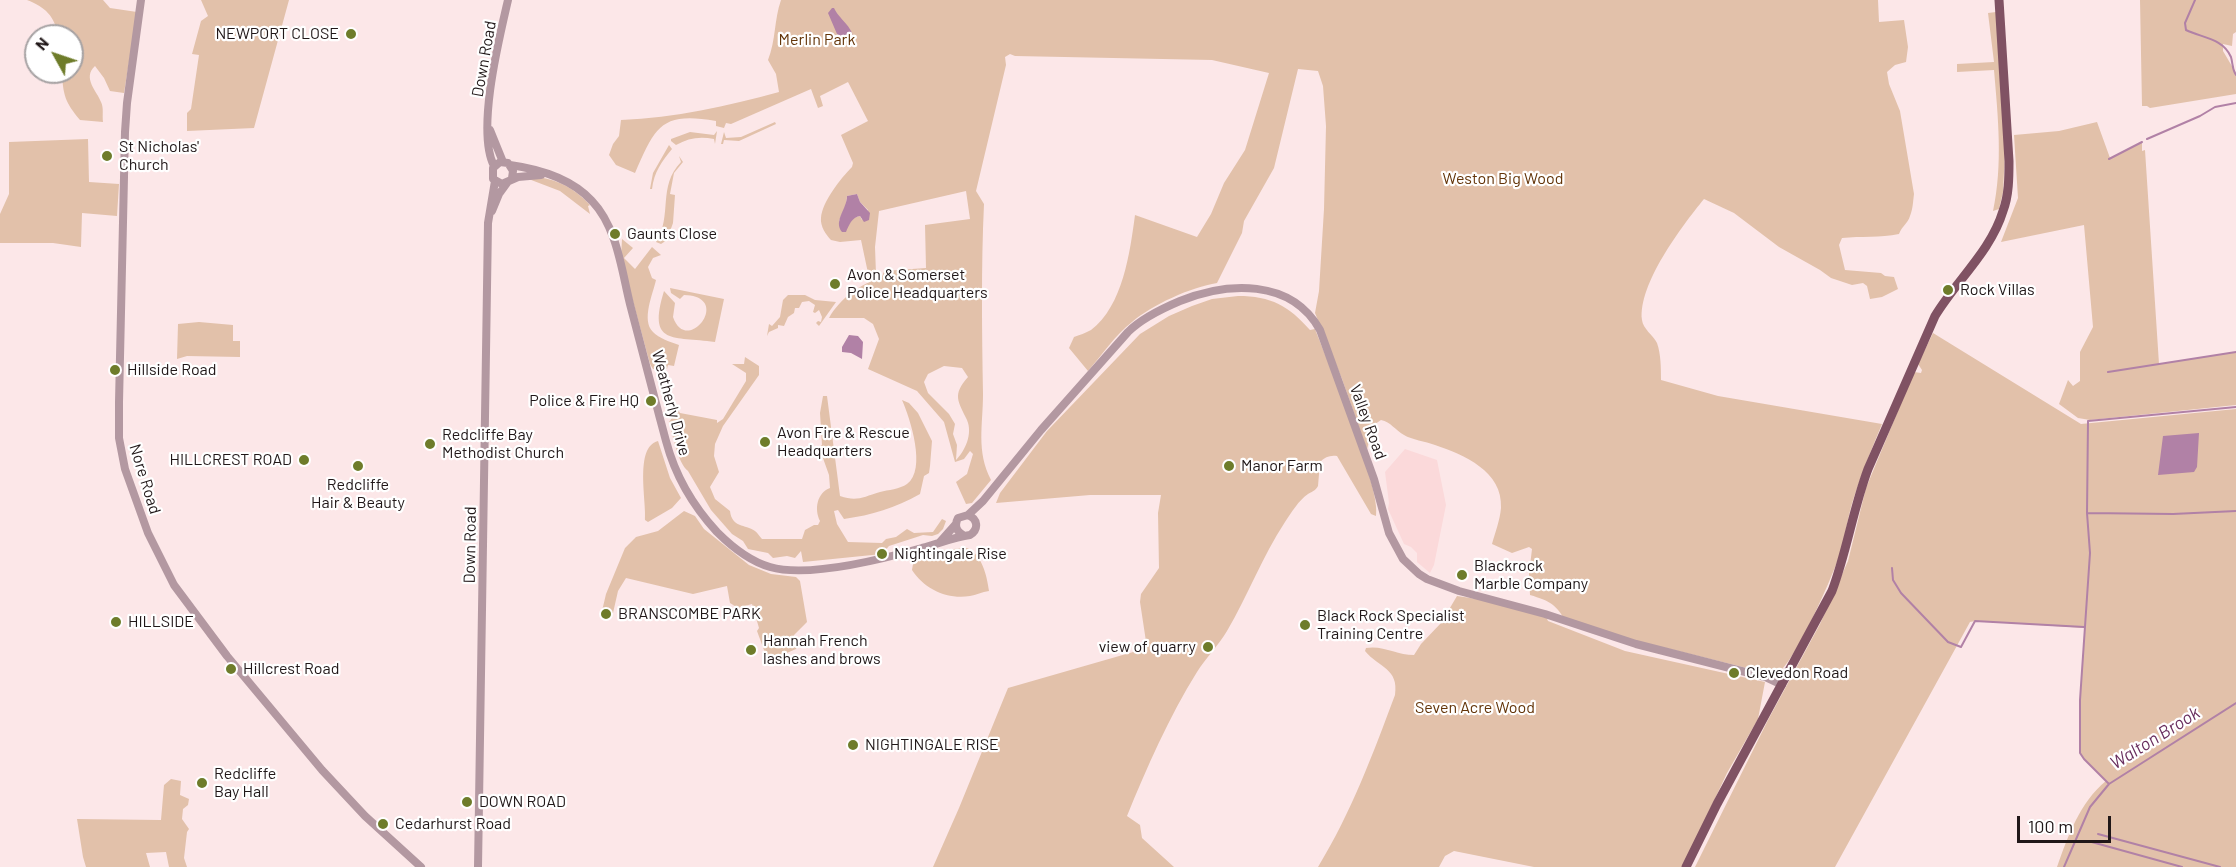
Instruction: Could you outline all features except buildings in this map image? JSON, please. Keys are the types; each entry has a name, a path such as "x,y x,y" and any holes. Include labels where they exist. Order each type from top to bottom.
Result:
{"main road":[{"path":"1686,867 1717,804 1832,591 1868,469 1926,335 1945,299 1996,228 2004,210 2009,160 1999,0"}],"street":[{"name":"Nore Road","path":"141,0 125,132 119,438 125,469 148,533 162,563 174,585 205,628 326,775 365,816 421,867"},
{"name":"Down Road","path":"478,867 488,224 495,181 492,173 494,166 488,150 488,123 495,61 508,0"},
{"name":"Down Road","path":"488,123 497,151 513,171 510,181 498,197 488,224"},
{"path":"494,166 507,164"},
{"name":"Weatherly Drive","path":"507,164 567,182 595,204 608,226 669,452 686,490 699,510 720,534 742,553 760,563 790,570 804,570 901,554 963,535"},
{"name":"Weatherly Drive","path":"510,181 523,176 549,176"},
{"path":"495,181 502,184 510,181"},
{"name":"Valley Road","path":"939,543 956,524 958,518 968,515 983,501 1054,416 1125,336 1145,318 1169,306 1211,291 1238,288 1263,290 1274,292 1295,303 1308,313 1320,330 1374,479 1389,533 1403,559 1419,574 1459,591 1545,614 1636,644 1765,677 1782,685"},
{"name":"Valley Road","path":"963,535 970,535 975,530 975,521 983,501"},
{"path":"968,515 975,521"},
{"path":"956,524 957,531 963,535"}],"shaded area":[{"path":"832,8 851,30 853,38 850,41 837,34 828,13"},
{"path":"857,194 860,202 870,213 869,220 864,222 860,216 857,217 851,222 846,232 842,232 839,224 847,196"},
{"path":"849,335 858,336 863,342 862,359 851,353 842,352 842,347"},
{"path":"2199,433 2197,467 2194,472 2158,475 2163,436"},
{"path":"1405,449 1437,460 1446,505 1434,565 1430,573 1417,562 1417,553 1404,544 1388,509 1385,472"}],"green space":[{"path":"27,0 103,0 110,8 137,12 124,93 110,91 95,66 91,71 90,80 102,104 103,122 80,120 64,93 63,84 84,84 84,24 54,24 48,13"},
{"path":"201,0 289,0 254,128 187,131 187,113 191,109 199,55 192,54 201,21 208,16"},
{"name":"Weston Big Wood","path":"781,0 1878,0 1879,22 1904,20 1908,47 1906,62 1895,65 1887,72 1889,84 1900,111 1914,194 1912,208 1899,234 1842,238 1839,245 1845,270 1881,273 1894,277 1898,289 1882,297 1870,299 1867,286 1863,283 1852,285 1831,278 1779,247 1734,213 1704,199 1663,256 1647,290 1643,306 1643,323 1658,347 1661,380 1718,396 1882,424 1854,497 1837,562 1822,598 1792,655 1775,675 1666,648 1636,644 1566,622 1552,604 1530,595 1529,574 1532,549 1529,547 1512,553 1492,544 1499,522 1500,495 1496,484 1480,466 1446,449 1407,437 1388,422 1381,420 1372,426 1367,450 1342,379 1315,313 1319,291 1324,209 1326,126 1323,86 1318,71 1298,69 1274,168 1244,221 1242,233 1217,283 1184,293 1140,316 1120,333 1088,371 1069,348 1074,337 1091,330 1102,320 1118,293 1131,245 1135,215 1197,237 1211,214 1224,183 1245,150 1269,73 1212,60 1015,56 1010,54 1005,57 1006,65 976,191 984,204 982,448 983,459 991,480 972,503 966,504 956,482 967,474 973,454 970,451 964,459 955,462 944,422 917,391 868,369 879,339 873,324 864,318 829,318 845,298 866,284 882,277 884,271 926,268 925,225 970,219 966,191 879,211 875,247 876,274 868,273 861,240 840,242 831,240 821,224 822,212 833,191 853,163 841,135 868,121 848,82 820,96 823,106 818,108 811,89 731,124 726,123 724,128 716,126 716,121 684,119 672,121 656,133 635,173 616,165 609,155 619,136 621,120 661,117 701,110 779,92 776,74 768,60","holes":["857,194 860,202 868,210 862,220 860,216 853,218 844,232 839,221 847,196","944,366 962,368 968,377 960,389 958,398 969,425 969,436 956,460 957,445 953,434 955,424 949,414 928,393 924,382 928,374"]},
{"path":"2140,0 2236,0 2236,32 2233,34 2232,46 2223,44 2223,51 2236,73 2236,94 2150,108 2142,106"},
{"path":"1996,12 2005,151 2003,192 1999,209 1993,211 1999,158 1994,70 1957,72 1957,64 1994,62 1988,13"},
{"path":"775,122 776,124 739,141 724,140 721,144 724,132 726,138 741,137"},
{"path":"2097,122 2110,158 2142,142 2142,151 2145,150 2159,364 2236,352 2236,405 2090,420 2078,418 2059,404 2068,380 2073,386 2080,381 2080,352 2093,327 2084,225 2001,242 2018,198 2014,135 2059,131"},
{"path":"717,131 715,144 714,139 704,138 690,139 676,145 671,141 671,139 690,132 714,135"},
{"path":"88,139 89,182 119,184 117,216 82,213 81,247 53,243 0,243 0,214 9,194 9,142"},
{"path":"669,145 672,149 659,167 652,189 650,189 653,173"},
{"path":"679,156 683,162 674,173 670,194 675,195 673,223 667,240 661,244 656,242 664,222 669,181 674,172 681,162"},
{"path":"539,177 561,183 579,194 590,205 588,206 590,214 560,191 526,178"},
{"path":"622,239 633,248 624,258 635,269 652,247 661,255 653,258 648,267 652,278 656,280 648,321 655,334 679,345 674,366 668,365 667,369 653,369 650,364 621,257"},
{"path":"670,288 724,299 715,342 676,338 667,335 662,330 659,321 664,291 675,303 673,317 680,328 688,331 696,328 706,313 705,304 698,298 684,295 680,299 671,293"},
{"path":"788,295 805,295 815,300 836,302 819,326 816,323 821,322 822,317 819,310 815,313 813,312 815,305 809,301 802,302 799,308 795,308 794,313 788,317 784,326 778,325 778,328 769,332 767,336 769,324 772,326 780,317 783,300"},
{"path":"1238,296 1270,300 1295,315 1310,330 1315,329 1363,454 1376,502 1376,516 1371,514 1337,456 1328,457 1320,462 1318,486 1301,500 1285,522 1227,631 1187,689 1159,742 1127,816 1140,825 1142,838 1174,867 933,867 1008,688 1147,648 1140,602 1141,594 1159,568 1158,513 1161,495 1090,495 996,503 1000,493 1047,431 1140,334 1169,316 1192,306 1212,299"},
{"path":"199,322 233,325 233,341 240,341 240,357 187,356 177,359 178,324"},
{"path":"1933,333 2081,424 2236,409 2236,867 2057,867 2070,832 2082,809 2106,781 2080,753 2080,700 2085,628 1975,621 1970,622 1835,867 1695,867 1768,720 1820,624 1848,561 1866,488 1914,372 1921,373 1922,370 1918,364"},
{"path":"745,357 759,366 759,375 723,426 715,444 714,456 719,472 710,487 715,499 730,511 736,523 755,531 762,539 802,539 805,530 818,525 820,521 817,511 818,502 822,494 830,488 829,475 819,447 822,445 820,413 823,396 827,396 840,496 851,499 864,497 901,487 913,477 916,468 915,444 902,400 909,403 918,413 932,441 929,473 924,476 920,494 874,513 844,519 838,510 834,511 837,524 848,542 882,543 907,529 914,533 933,532 942,519 946,521 943,529 932,536 923,535 889,546 882,554 803,562 801,551 795,558 787,556 773,558 768,553 748,549 743,541 732,534 711,510 684,467 676,449 669,422 678,410 680,413 717,420 717,423 723,419 746,381 746,373 732,364 744,364"},
{"path":"658,441 670,478 681,498 672,508 648,522 645,520 644,464 646,453 651,445"},
{"path":"684,511 695,516 704,529 749,565 771,574 796,577 800,581 807,622 793,636 796,649 768,661 757,631 759,628 752,604 738,608 730,603 727,586 693,594 626,578 618,591 613,613 602,611 606,594 625,548 636,537 658,531"},
{"path":"967,548 980,560 989,591 962,597 945,595 923,583 912,570 913,564 924,556"},
{"name":"Seven Acre Wood","path":"1457,596 1510,604 1545,614 1548,621 1625,651 1765,682 1758,719 1727,773 1683,867 1534,867 1454,851 1445,856 1439,867 1318,867 1351,804 1395,695 1394,679 1391,674 1370,657 1365,651 1366,648 1372,647 1414,655 1441,623"},
{"path":"171,779 181,781 180,795 189,799 188,805 183,809 182,819 189,829 184,858 187,867 169,867 166,852 146,853 150,867 86,867 77,819 161,820 164,785"}],"waterway":[{"path":"2195,0 2185,23 2186,30 2212,39 2223,46 2231,57 2236,75"},
{"path":"2147,139 2215,107 2236,103"},
{"path":"2109,159 2142,142"},
{"path":"2108,372 2236,352"},
{"path":"2109,784 2080,753 2080,700 2090,553 2087,513 2088,421 2236,407"},
{"path":"2087,513 2173,514 2236,511"},
{"path":"1892,568 1893,580 1901,593 1948,642 1961,647 1975,621 2084,627"},
{"name":"Walton Brook","path":"2064,867 2090,807 2109,784 2236,703"},
{"path":"2098,834 2220,867"},
{"path":"2088,841 2182,867"}],"place":[{"name":"NEWPORT CLOSE","path":"351,34"},
{"name":"St Nicholas' Church","path":"107,156"},
{"name":"Gaunts Close","path":"615,234"},
{"name":"Avon & Somerset Police Headquarters","path":"835,284"},
{"name":"Rock Villas","path":"1948,290"},
{"name":"Hillside Road","path":"115,370"},
{"name":"Police & Fire HQ","path":"651,401"},
{"name":"Avon Fire & Rescue Headquarters","path":"765,442"},
{"name":"Redcliffe Bay Methodist Church","path":"430,444"},
{"name":"HILLCREST ROAD","path":"304,460"},
{"name":"Redcliffe Hair & Beauty","path":"358,466"},
{"name":"Manor Farm","path":"1229,466"},
{"name":"Nightingale Rise","path":"882,554"},
{"name":"Blackrock Marble Company","path":"1462,575"},
{"name":"BRANSCOMBE PARK","path":"606,614"},
{"name":"HILLSIDE","path":"116,622"},
{"name":"Black Rock Specialist Training Centre","path":"1305,625"},
{"name":"view of quarry","path":"1208,647"},
{"name":"Hannah French lashes and brows","path":"751,650"},
{"name":"Hillcrest Road","path":"231,669"},
{"name":"Clevedon Road","path":"1734,673"},
{"name":"NIGHTINGALE RISE","path":"853,745"},
{"name":"Redcliffe Bay Hall","path":"202,783"},
{"name":"DOWN ROAD","path":"467,802"},
{"name":"Cedarhurst Road","path":"383,824"}],"park label":[{"name":"Merlin Park","path":"817,40"}]}
